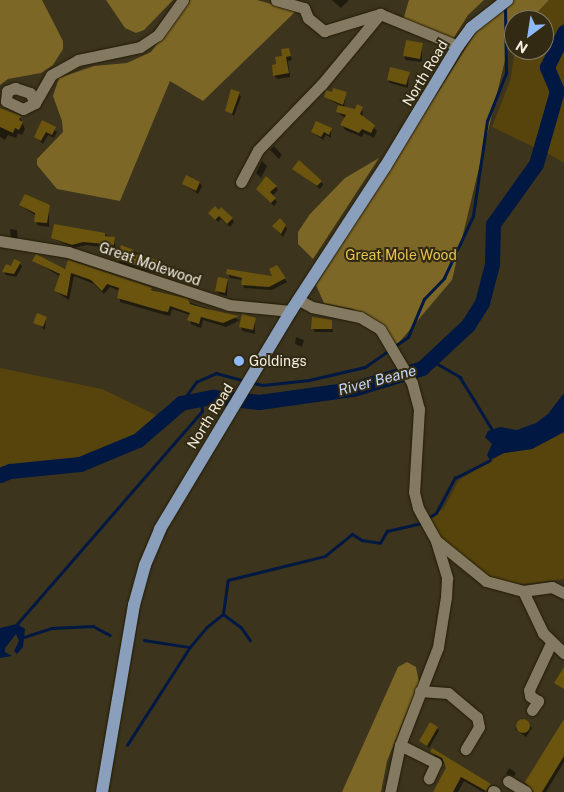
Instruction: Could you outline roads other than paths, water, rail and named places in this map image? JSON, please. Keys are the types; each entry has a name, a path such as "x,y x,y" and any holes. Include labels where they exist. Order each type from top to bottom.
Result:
{"main road":[{"name":"North Road","path":"102,792 134,606 145,565 179,494 250,381 290,312 380,175 458,46 471,28 503,3"}],"street":[{"path":"36,103 51,75 78,60 140,47 152,39 182,0"},
{"path":"276,0 304,8 308,18 324,31 380,14 458,46"},
{"path":"241,182 258,150 306,102 380,14"},
{"name":"Great Molewood","path":"0,241 68,252 229,305 290,312"},
{"path":"298,300 312,307 360,316 380,329 402,362 412,383 419,409 413,469 418,508 436,541 447,578 446,597 438,647 400,745 390,792"},
{"path":"436,541 486,580 523,591 552,586 564,593"},
{"path":"523,591 543,633 564,653"},
{"path":"532,710 538,701 530,696 529,690 551,642"},
{"path":"420,691 448,693 476,717 479,728 466,748"},
{"path":"400,745 436,763 429,778"},
{"path":"508,781 526,792"}],"water":[{"path":"564,393 564,432 532,449 504,453 490,460 487,455 492,444 485,437 488,431 500,427 517,430 536,423 548,414"},
{"path":"17,624 25,629 23,647 17,654 14,651 19,641 16,634 5,648 5,652 12,656 0,658 0,628"}],"waterway":[{"path":"395,346 408,337 424,299 444,278 473,216 487,121 506,73 505,6"},
{"name":"River Beane","path":"0,475 10,471 80,464 138,440 181,403 213,397 259,402 353,389 422,368 468,325 482,303 492,264 493,224 536,164 557,91 547,67 564,32"},
{"path":"253,383 263,385 309,380 365,367 388,351"},
{"path":"431,360 460,377 492,429"},
{"path":"181,403 196,382 216,373 246,381"},
{"path":"17,624 202,411 201,400"},
{"path":"428,518 436,513 455,478 490,460"},
{"path":"127,745 190,647 207,627 223,614 228,580 325,556 352,534 362,540 380,543 387,531 422,523"},
{"path":"223,614 241,627 250,640"},
{"path":"24,637 52,628 93,626 110,635"},
{"path":"144,640 189,647"}],"place":[{"name":"Goldings","path":"239,361"}],"park label":[{"name":"Great Mole Wood","path":"401,255"}]}
